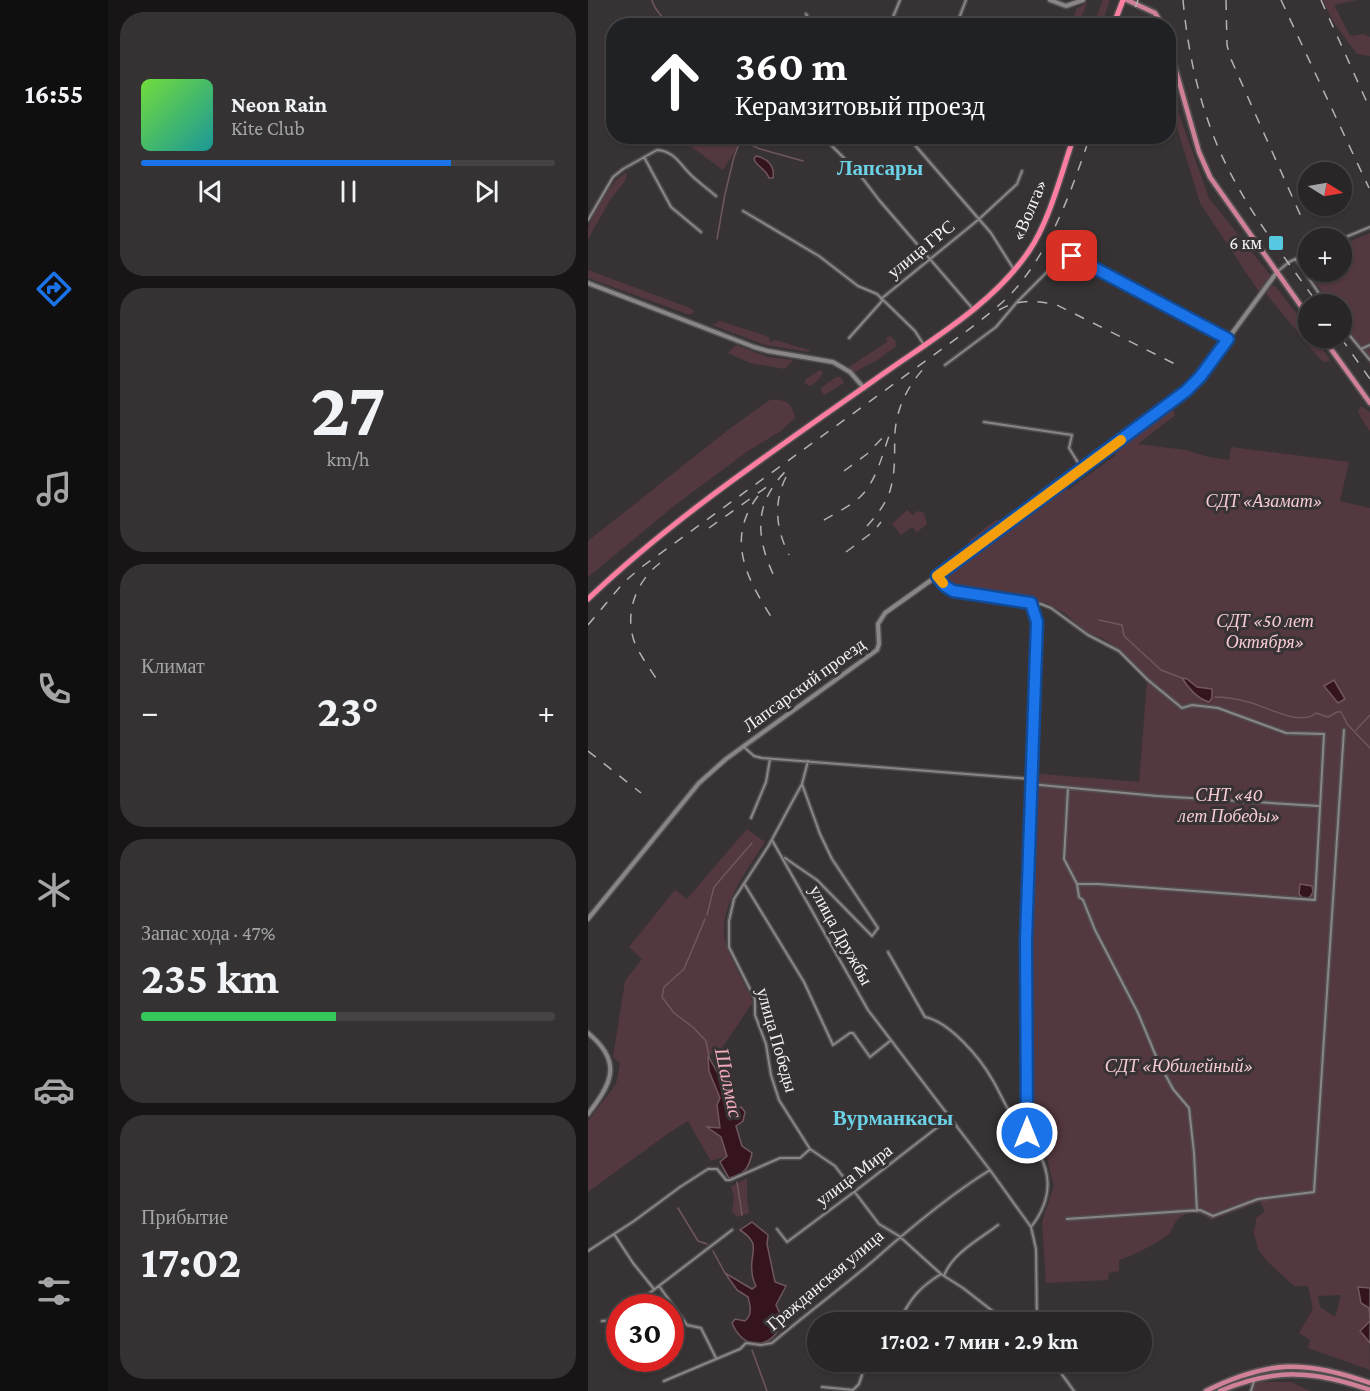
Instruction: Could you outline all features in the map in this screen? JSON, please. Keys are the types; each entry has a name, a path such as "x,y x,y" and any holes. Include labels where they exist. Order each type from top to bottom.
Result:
{"highway":[{"path":"1116,18 1123,0"},
{"name":"«Волга»","path":"588,599 630,560 689,511 942,332 973,309 1015,270 1041,229 1071,144"}],"main road":[{"path":"1127,0 1155,13 1158,18"},
{"path":"1176,71 1199,152 1210,177 1298,302"},
{"path":"1330,348 1370,403"},
{"path":"1206,1391 1245,1374 1290,1366 1323,1368 1370,1383"},
{"path":"1220,1391 1254,1378 1282,1374 1311,1374 1335,1378 1370,1390"}],"street":[{"path":"893,17 900,0"},
{"path":"959,18 966,0"},
{"path":"1050,0 1066,6 1083,0"},
{"path":"806,14 808,18"},
{"path":"832,144 973,309"},
{"path":"913,144 991,233 1015,270"},
{"path":"588,220 613,177 657,150 662,150 680,160 689,173 717,196"},
{"path":"644,157 671,207 701,232"},
{"name":"улица ГРС","path":"849,338 881,300 930,261 1017,184 1022,171"},
{"path":"743,211 819,256 849,281 871,291 915,331 924,345"},
{"path":"1352,234 1370,227"},
{"path":"945,365 996,327 1017,302 1064,255 1072,256 1116,278 1228,339"},
{"path":"1277,273 1296,259 1319,294"},
{"name":"Лапсарский проезд","path":"588,919 699,783 726,759 877,650 878,624 881,616 1186,391 1200,377 1277,273"},
{"path":"588,283 754,347 833,362 844,368 864,388"},
{"path":"1352,338 1370,360"},
{"path":"1361,349 1370,345"},
{"path":"857,379 872,382"},
{"path":"854,395 857,379"},
{"path":"984,422 1072,435 1069,448 1082,469"},
{"path":"937,576 945,586 953,591 1051,608 1088,635 1119,651 1148,681 1182,708 1192,705 1218,708 1286,733 1324,734 1315,900 1077,884"},
{"path":"1027,1133 1025,986 1030,779 1037,622 1031,603"},
{"path":"1067,1219 1197,1211 1213,1216 1258,1199 1314,1192 1344,730"},
{"path":"744,746 754,756 770,759 1030,779"},
{"path":"751,818 766,782 770,759"},
{"name":"улица Победы","path":"808,761 802,784 772,840 734,900 729,921 729,947 755,999 755,1015 766,1044 771,1075 779,1100 810,1149 831,1162 879,1224 899,1236 943,1275 994,1312"},
{"path":"783,857 817,880 872,936 878,928 832,859 820,834 802,784"},
{"path":"1030,784 1157,796 1319,806"},
{"path":"1068,788 1064,858 1077,884 1079,897 1083,900 1100,941 1138,1013 1158,1061 1173,1089 1189,1108 1197,1211"},
{"name":"улица Дружбы","path":"772,840 863,1001 890,1041 1031,1227"},
{"path":"744,884 804,982 833,1045 853,1033 870,1057 890,1041"},
{"path":"888,952 925,1017 944,1025 972,1051 991,1077 1019,1127 1027,1133 1039,1151 1049,1186 1040,1215 1031,1227 1036,1249 1037,1312"},
{"path":"588,1033 604,1048 611,1074 604,1094 588,1114"},
{"name":"улица Мира","path":"777,1229 787,1242 949,1118"},
{"path":"588,1251 708,1169 717,1169 726,1180 730,1180 780,1158 800,1158 810,1149"},
{"name":"Гражданская улица","path":"664,1381 740,1349 746,1343 761,1345 772,1342 873,1261 899,1236 962,1187 990,1170"},
{"path":"904,1312 923,1285 943,1275 964,1250 998,1225"},
{"path":"648,1294 732,1230"},
{"path":"614,1234 654,1289"},
{"path":"659,1286 687,1325 701,1328 716,1358"},
{"path":"822,1387 853,1390 860,1384 863,1372"},
{"path":"1060,1372 1074,1391"},
{"path":"1251,1391 1254,1378"}],"green space":[{"path":"1103,0 1110,0 1104,18 1096,18"},
{"path":"1323,0 1357,0 1334,5 1350,36 1364,34 1370,37 1370,56 1357,54 1332,20"},
{"path":"1087,3 1081,18 1073,18 1077,8"},
{"path":"1176,106 1209,198 1271,276 1259,292 1200,203 1176,124"},
{"path":"688,144 739,144 723,170"},
{"path":"627,173 625,181 612,197 588,239 589,225 600,204 616,180"},
{"path":"1370,233 1370,364 1352,341 1352,294 1323,294 1316,282 1352,282 1352,240"},
{"path":"588,270 694,311 692,314 687,314 588,278"},
{"path":"1270,285 1276,287 1298,316 1298,332 1267,295 1266,290"},
{"path":"720,321 769,337 770,342 775,340 809,350 809,352 765,345 712,325"},
{"path":"890,336 895,340 896,346 879,359 853,373 849,367 887,342 886,338"},
{"path":"736,345 767,357 793,360 785,369 750,363 728,353"},
{"path":"1311,348 1322,348 1329,361 1324,362"},
{"path":"820,370 823,372 820,378 811,386 804,383 806,379"},
{"path":"836,377 841,377 844,383 824,395 821,391 822,387"},
{"path":"770,400 780,400 790,405 795,418 781,431 748,451 674,506 588,577 588,541 728,430"},
{"path":"1361,406 1370,412 1370,431 1358,411"},
{"path":"1167,410 1173,411 1175,415 1138,444 1185,450 1229,460 1231,447 1349,462 1340,501 1370,508 1370,1288 1358,1287 1369,1307 1370,1370 1308,1348 1310,1340 1299,1333 1313,1309 1308,1286 1294,1286 1266,1260 1258,1249 1253,1230 1256,1218 1265,1211 1260,1202 1211,1220 1203,1215 1185,1214 1177,1220 1170,1233 1162,1239 1119,1260 1119,1271 1109,1273 1108,1280 1046,1283 1042,1222 1054,1186 1033,1104 1030,940 1033,787 1040,774 1139,782 1149,679 1119,649 1104,639 1085,631 1066,614 1045,602 950,587 944,577 947,572 1065,485 1068,490 1116,455 1112,453 1112,450 1157,420 1157,417","holes":["1341,1295 1335,1317 1320,1307 1318,1296"]},
{"path":"907,510 913,515 917,511 924,513 927,524 917,532 912,527 901,535 892,524"},
{"path":"997,519 1003,523 972,546 968,541"},
{"path":"747,829 765,842 734,892 725,919 724,933 727,947 753,1002 722,1048 708,1056 709,1071 720,1098 717,1105 721,1128 708,1128 721,1137 727,1156 711,1161 688,1121 588,1192 588,1121 616,1084 620,1063 613,1057 625,981 642,959 629,947 675,890 687,899"},
{"path":"747,1178 749,1213 737,1217 732,1212 734,1197 731,1187"},
{"path":"1303,1369 1336,1374 1370,1385 1370,1387 1324,1374 1277,1372 1246,1378 1211,1391 1233,1381 1256,1375 1279,1371"},
{"path":"1258,1382 1291,1382 1310,1391 1254,1391 1255,1384"}],"shaded area":[{"path":"756,156 770,164 773,178 769,178 755,162"},
{"path":"1182,678 1197,687 1212,689 1212,698 1209,702 1194,693"},
{"path":"1334,680 1345,699 1338,703 1324,686"},
{"path":"1300,884 1312,886 1313,892 1310,897 1304,899 1299,894"},
{"path":"708,1056 720,1077 730,1085 732,1112 741,1107 745,1112 743,1121 736,1126 742,1146 752,1153 751,1158 743,1172 729,1178 720,1162 727,1156 721,1137 707,1127 720,1128 717,1105 720,1098 709,1071"},
{"path":"752,1222 768,1235 767,1244 775,1282 786,1286 776,1305 783,1320 772,1337 758,1344 744,1339 732,1323 735,1319 745,1321 750,1312 750,1306 748,1297 737,1290 725,1273 752,1289 756,1286 752,1274 753,1245 747,1235 740,1230"},
{"path":"1358,1287 1370,1288 1370,1321 1369,1308 1361,1303"},
{"path":"1370,1321 1370,1343 1360,1331"}],"waterway":[{"path":"652,0 662,18"},
{"path":"717,239 725,194 739,144"},
{"path":"749,144 803,161"},
{"path":"1099,620 1122,625 1124,636 1161,670 1182,678"},
{"path":"1215,697 1244,701 1292,717 1309,717 1316,713 1328,717 1341,712 1348,725 1370,748"},
{"path":"1356,730 1370,715"},
{"name":"Шалмас","path":"707,915 714,887 752,843"},
{"name":"Шалмас","path":"705,919 684,969 664,987 662,997 674,1013 694,1028 706,1041 709,1057"},
{"name":"Шалмас","path":"737,1182 742,1215"},
{"path":"678,1208 698,1241 707,1244"},
{"path":"713,1251 725,1273"},
{"name":"Шалмас","path":"752,1350 767,1391"}],"railway":[{"path":"1132,18 1138,0"},
{"path":"1183,0 1194,73 1216,143 1256,217 1311,294"},
{"path":"1226,0 1227,45 1230,57 1303,221"},
{"path":"1281,0 1369,188"},
{"path":"1321,0 1370,109"},
{"path":"588,625 624,582 643,566 964,333 1011,294 1038,259 1049,239 1067,199 1087,144"},
{"path":"999,310 1027,301 1057,305 1175,364"},
{"path":"1348,348 1370,379"},
{"path":"867,526 885,503 890,492 893,480 896,422 901,404 914,380 926,366"},
{"path":"824,520 852,503 866,490 876,473 892,428"},
{"path":"844,471 867,454 885,435"},
{"path":"773,574 763,544 761,517 770,491 791,466"},
{"path":"786,477 779,496 778,516 781,536 789,555"},
{"path":"709,528 768,486"},
{"path":"758,496 748,512 741,543 748,574 772,618"},
{"path":"846,552 874,531 881,522"},
{"path":"660,563 651,571 638,590 631,612 631,623 636,646 661,686"},
{"path":"588,751 641,793"}],"slow traffic":[{"path":"943,583 937,576 1121,440"}],"place":[{"name":"6 км","path":"1276,243"}],"district":[{"name":"Лапсары","path":"880,168"},
{"name":"Вурманкасы","path":"893,1118"}],"route":[{"path":"1027,1133 1025,986 1036,614 1031,603 953,591 948,589 937,576 1186,391 1200,377 1228,339 1072,256"}],"park label":[{"name":"СДТ «Азамат»","path":"1264,501"},
{"name":"СДТ «50 лет Октября»","path":"1265,631"},
{"name":"СНТ «40 лет Победы»","path":"1229,805"},
{"name":"СДТ «Юбилейный»","path":"1179,1066"}]}
